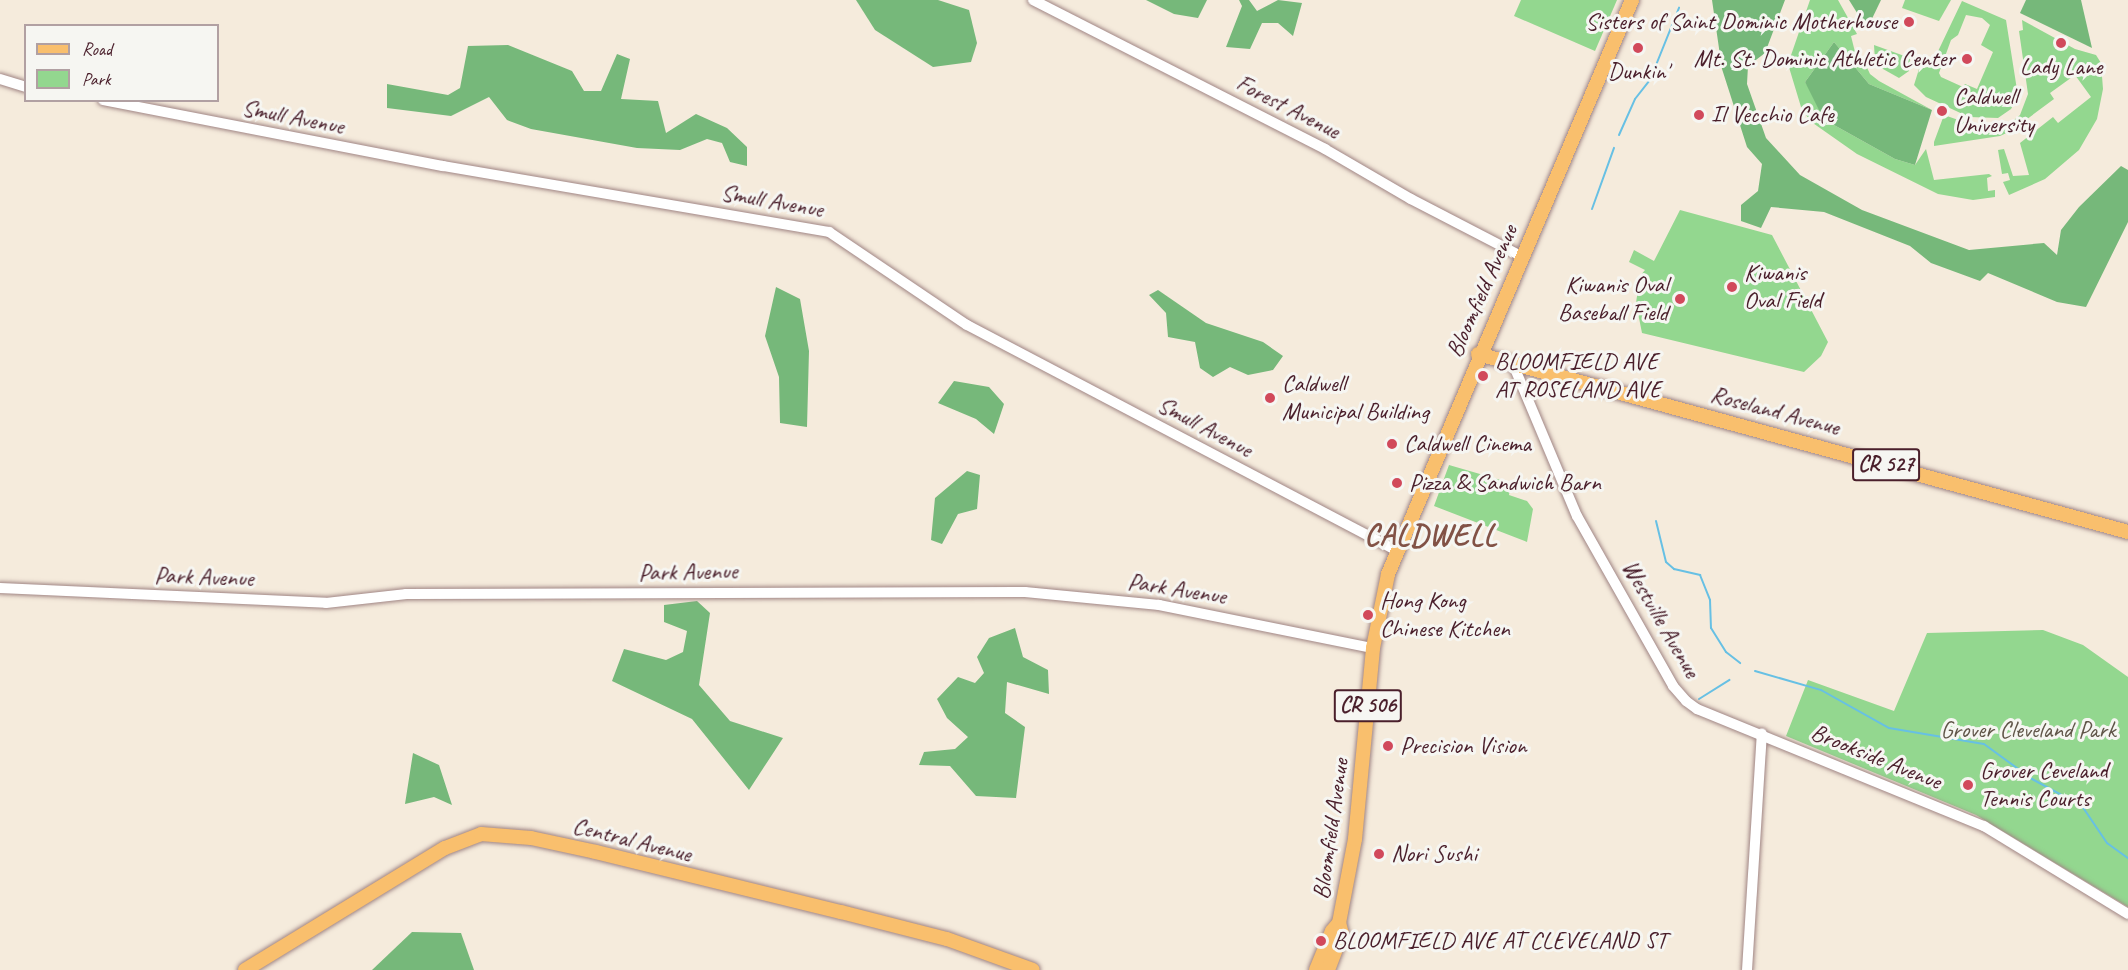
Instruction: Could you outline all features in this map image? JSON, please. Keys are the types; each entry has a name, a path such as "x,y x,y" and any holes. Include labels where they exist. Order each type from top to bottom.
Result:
{"main road":[{"name":"Bloomfield Avenue","path":"1328,970 1341,934 1339,923 1356,828 1373,648 1382,592 1395,550 1632,0"},
{"name":"Roseland Avenue","path":"1478,354 2128,532"},
{"name":"Central Avenue","path":"245,970 445,848 481,834 563,845 841,912 947,939 1033,970"},
{"name":"Bloomfield Avenue","path":"1316,970 1332,931 1339,923"}],"street":[{"name":"Forest Avenue","path":"1033,0 1326,148 1421,205 1521,256"},
{"path":"0,79 24,86"},
{"name":"Smull Avenue","path":"113,102 443,166 829,232 967,325 1395,550"},
{"name":"Westville Avenue","path":"1513,363 1564,490 1673,686 1697,709 1762,733"},
{"name":"Park Avenue","path":"0,588 326,603 406,594 1025,592 1159,605 1373,648"},
{"path":"1747,970 1762,733"},
{"name":"Brookside Avenue","path":"1762,733 1984,825 2128,914"}],"green space":[{"path":"856,0 938,0 969,10 977,43 971,62 933,67 875,30"},
{"path":"1146,0 1207,0 1198,18 1174,14"},
{"path":"1239,0 1249,0 1257,11 1278,0 1302,3 1293,36 1278,23 1262,23 1250,49 1226,47 1242,6"},
{"path":"1521,0 1617,0 1595,51 1514,16"},
{"path":"1712,0 1785,0 1765,53 1748,66 1747,84 1766,138 1800,175 1862,210 1969,250 2044,243 2057,255 2061,230 2079,207 2121,166 2128,170 2128,222 2086,307 2057,302 1988,273 1980,281 1931,263 1910,246 1824,212 1771,207 1761,228 1741,221 1741,205 1758,191 1762,164 1747,147 1722,69"},
{"path":"1810,0 1838,0 1857,34 1851,36 1857,60 1863,59 1870,74 1879,81 1932,110 1869,84 1834,42 1805,82 1834,125 1895,159 1915,165 1926,149 1934,180 1989,174 1992,176 1987,178 1988,191 1995,190 1995,197 1973,200 1938,194 1857,154 1810,121 1801,107 1788,64"},
{"path":"1849,0 1881,0 1868,27 1864,24"},
{"path":"1905,0 1951,0 1939,21 1902,8"},
{"path":"2026,0 2081,0 2092,48 2020,13"},
{"path":"1962,1 2006,20 2018,96 2011,109 1998,118 1969,117 1926,97 1914,85 1919,69 1931,66","holes":["1966,15 1982,18 1990,25 1981,45 1993,52 1977,89 1965,84 1963,87 1941,77 1939,73 1951,40 1958,35"]},
{"path":"2022,20 2075,49 2096,55 2101,63 2103,89 2097,119 2079,150 2045,179 2009,195 2003,182 2010,180 2008,173 2002,174 1998,150 2004,149 2013,176 2029,175 2020,143 2053,117 2058,123 2091,97 2075,75 2050,93 2054,99 2011,131 2000,136 1934,146 1934,142 1944,115 1990,131 2006,127 2020,115 2028,94 2019,31 2023,30"},
{"path":"1834,42 1869,84 1932,110 1915,165 1895,159 1834,125 1820,112 1805,82"},
{"path":"508,45 572,71 584,91 601,91 617,54 630,59 621,99 658,101 666,133 696,114 727,128 747,147 747,166 730,162 722,143 707,139 680,150 637,148 531,129 507,120 489,97 451,116 387,108 387,84 448,95 460,88 468,46"},
{"path":"1874,45 1910,58 1909,71 1899,78 1883,69 1875,60"},
{"path":"1680,210 1772,235 1828,342 1821,356 1804,372 1642,333 1636,303 1640,276 1645,270 1629,262 1634,250 1654,261"},
{"path":"776,287 800,299 809,351 807,427 780,423 779,377 765,336"},
{"path":"1158,290 1206,323 1263,342 1283,356 1273,370 1248,375 1230,367 1213,377 1200,368 1195,342 1168,337 1166,313 1149,295"},
{"path":"954,381 989,387 1004,404 994,434 976,419 938,403"},
{"path":"1449,465 1511,483 1509,495 1527,501 1533,509 1527,542 1434,506"},
{"path":"967,471 980,475 977,509 958,514 942,544 931,540 935,498"},
{"path":"697,601 710,613 699,685 730,721 783,738 749,790 692,719 612,681 624,649 666,660 683,652 687,631 664,622 664,605"},
{"path":"1015,628 1023,657 1048,670 1049,694 1007,682 1005,713 1025,727 1016,798 976,796 950,766 919,765 924,752 955,749 968,737 947,718 937,699 958,677 975,683 984,673 977,657 989,638"},
{"name":"Grover Cleveland Park","path":"2043,630 2083,645 2128,677 2128,907 1976,815 1786,736 1808,680 1894,711 1927,633"},
{"path":"413,753 439,765 452,805 434,797 405,804"},
{"path":"412,932 461,933 474,970 372,970"}],"waterway":[{"path":"1619,135 1635,99 1650,80 1679,8"},
{"path":"1592,209 1614,148"},
{"path":"1656,521 1666,562 1674,569 1700,575 1710,600 1711,628 1726,652 1740,663"},
{"path":"1755,671 1821,690 1889,728 1984,744 2032,779 2082,806 2107,843 2128,858"},
{"path":"1699,699 1730,680"}],"place":[{"name":"Sisters of Saint Dominic Motherhouse","path":"1909,22"},
{"name":"Lady Lane","path":"2061,43"},
{"name":"Dunkin'","path":"1638,48"},
{"name":"Mt. St. Dominic Athletic Center","path":"1967,59"},
{"name":"Caldwell University","path":"1942,111"},
{"name":"Il Vecchio Cafe","path":"1699,115"},
{"name":"Kiwanis Oval Field","path":"1732,287"},
{"name":"Kiwanis Oval Baseball Field","path":"1680,299"},
{"name":"BLOOMFIELD AVE AT ROSELAND AVE","path":"1483,376"},
{"name":"Caldwell Municipal Building","path":"1270,398"},
{"name":"Caldwell Cinema","path":"1392,444"},
{"name":"Pizza & Sandwich Barn","path":"1397,483"},
{"name":"Hong Kong Chinese Kitchen","path":"1368,615"},
{"name":"Precision Vision","path":"1388,746"},
{"name":"Grover Ceveland Tennis Courts","path":"1968,785"},
{"name":"Nori Sushi","path":"1379,854"},
{"name":"BLOOMFIELD AVE AT CLEVELAND ST","path":"1321,941"}],"district":[{"name":"CALDWELL","path":"1431,535"}]}
